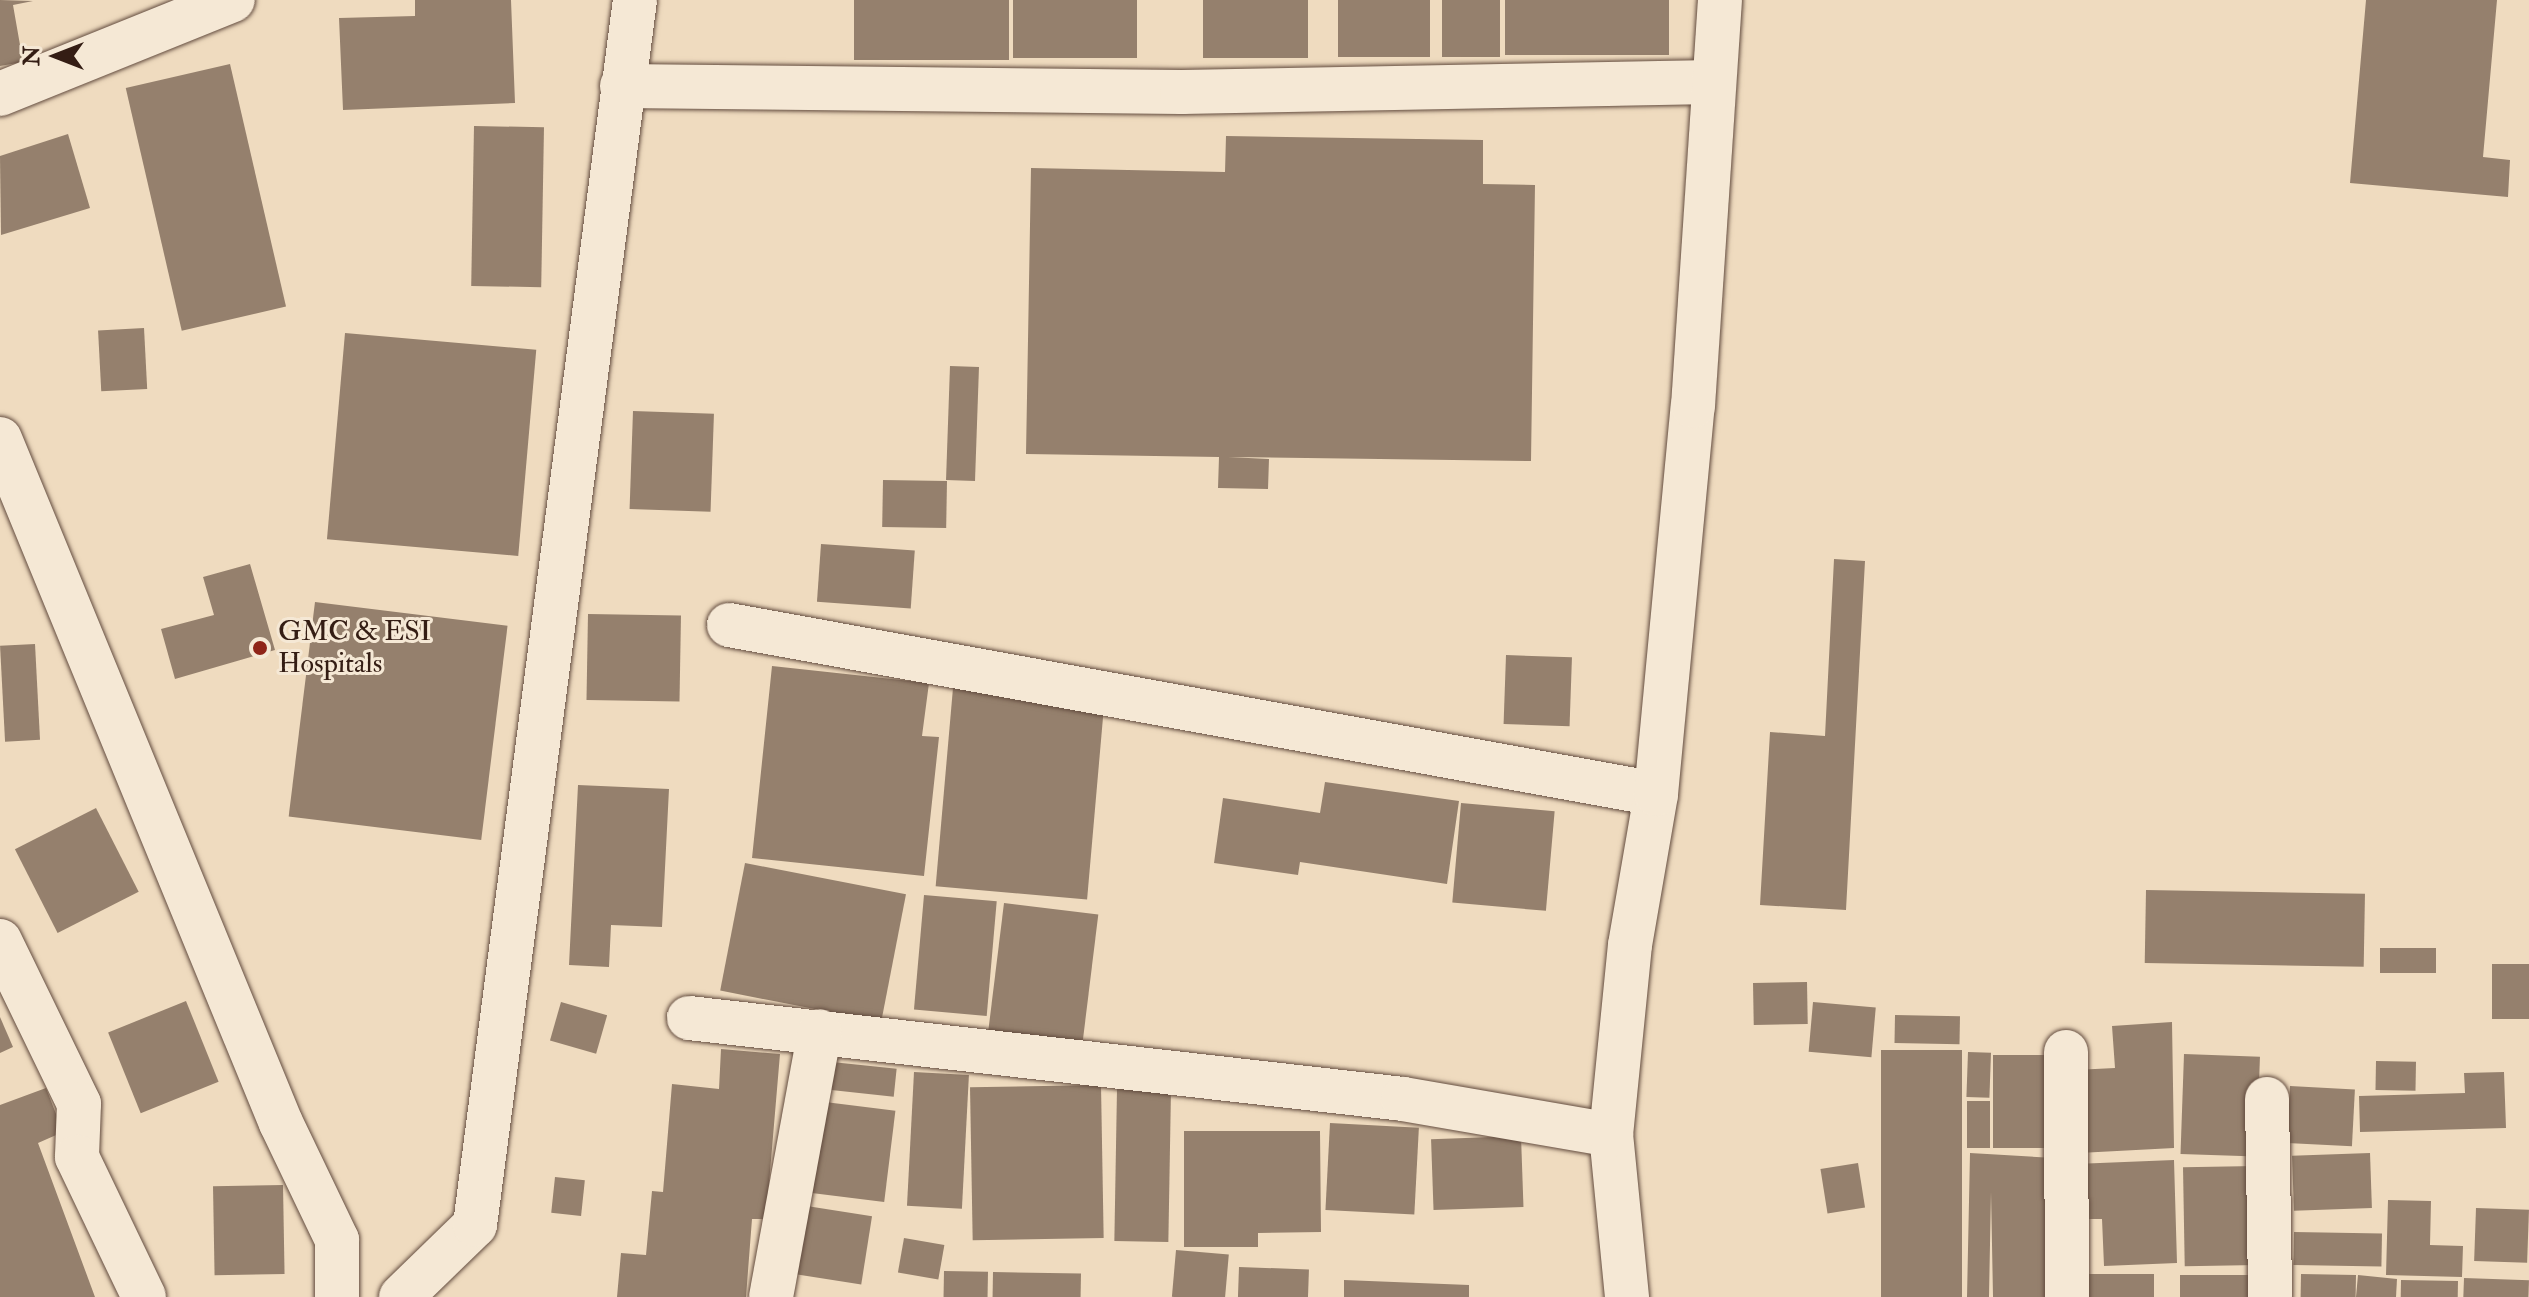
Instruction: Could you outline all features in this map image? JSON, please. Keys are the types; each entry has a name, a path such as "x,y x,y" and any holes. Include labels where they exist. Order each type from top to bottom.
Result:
{"street":[{"path":"0,94 233,0"},
{"path":"401,1297 475,1225 635,0"},
{"path":"1627,1297 1611,1135 1630,945 1656,794 1693,406 1720,0"},
{"path":"622,86 1182,92 1713,82"},
{"path":"0,439 281,1123 337,1240 337,1297"},
{"path":"729,625 1656,794"},
{"path":"0,941 79,1104 77,1157 144,1297"},
{"path":"689,1018 1403,1099 1611,1135"},
{"path":"771,1297 820,1031"},
{"path":"2066,1052 2067,1297"},
{"path":"2267,1099 2270,1297"}],"building":[{"path":"0,0 33,1 13,5 23,62 0,66"},
{"path":"415,0 511,0 515,103 343,110 339,18 415,16"},
{"path":"854,0 1009,0 1009,60 854,60"},
{"path":"1013,0 1137,0 1137,58 1013,58"},
{"path":"1203,0 1308,0 1308,58 1203,58"},
{"path":"1338,0 1430,0 1430,57 1338,57"},
{"path":"1442,0 1500,0 1500,57 1442,57"},
{"path":"1505,0 1669,0 1669,55 1505,55"},
{"path":"2366,0 2497,0 2483,157 2510,160 2508,197 2350,183"},
{"path":"230,64 286,307 182,331 126,88"},
{"path":"474,126 544,127 541,287 471,286"},
{"path":"68,134 90,208 1,235 0,156"},
{"path":"1226,136 1483,140 1483,184 1535,185 1531,461 1228,457 1269,459 1268,489 1218,488 1219,457 1026,454 1031,168 1225,172"},
{"path":"144,328 147,389 101,391 98,330"},
{"path":"345,333 536,350 518,556 327,539"},
{"path":"950,366 979,367 975,481 946,480"},
{"path":"633,411 714,414 711,512 630,509"},
{"path":"883,480 947,481 946,528 882,527"},
{"path":"821,544 915,551 911,608 817,602"},
{"path":"1834,559 1865,561 1846,910 1760,905 1770,732 1825,736"},
{"path":"250,564 275,650 175,679 161,629 214,615 203,577"},
{"path":"315,602 508,626 481,840 289,816"},
{"path":"588,614 681,616 679,702 586,700"},
{"path":"35,644 40,740 5,742 0,646"},
{"path":"1506,655 1572,657 1570,726 1504,724"},
{"path":"772,666 929,683 922,736 939,737 924,876 752,858"},
{"path":"953,688 1104,701 1087,899 936,886"},
{"path":"1325,782 1459,801 1447,884 1300,862 1298,875 1214,863 1223,798 1320,813"},
{"path":"578,785 669,789 662,927 611,925 609,967 569,965"},
{"path":"1461,803 1555,811 1546,911 1452,903"},
{"path":"96,808 139,892 58,933 15,849"},
{"path":"745,863 906,894 881,1022 720,991"},
{"path":"2146,890 2365,894 2364,967 2145,963"},
{"path":"924,895 997,901 987,1016 914,1010"},
{"path":"1004,903 1098,915 1082,1045 988,1033"},
{"path":"2380,948 2436,948 2436,973 2380,973"},
{"path":"2492,964 2529,964 2529,1019 2492,1019"},
{"path":"1807,982 1808,1024 1754,1025 1753,983"},
{"path":"186,1001 219,1082 141,1113 108,1032"},
{"path":"561,1002 607,1015 596,1054 550,1040"},
{"path":"1813,1002 1876,1007 1871,1057 1809,1052"},
{"path":"1895,1015 1960,1016 1960,1044 1895,1043"},
{"path":"0,1017 13,1047 0,1053"},
{"path":"2172,1022 2174,1148 2079,1153 2075,1070 2115,1068 2112,1026"},
{"path":"721,1049 780,1054 766,1219 752,1219 746,1297 617,1297 621,1253 646,1255 652,1191 663,1192 672,1084 719,1089"},
{"path":"1881,1050 1962,1050 1962,1297 1881,1297"},
{"path":"1968,1052 1991,1053 1989,1098 1966,1097"},
{"path":"2184,1054 2260,1057 2256,1157 2181,1154"},
{"path":"1993,1055 2054,1055 2054,1148 1993,1148"},
{"path":"2376,1061 2416,1062 2415,1091 2375,1090"},
{"path":"832,1062 897,1069 894,1097 829,1090"},
{"path":"914,1072 969,1075 962,1209 907,1206"},
{"path":"2504,1072 2506,1128 2360,1132 2359,1096 2465,1093 2464,1073"},
{"path":"1101,1085 1104,1238 973,1240 970,1087"},
{"path":"2290,1086 2355,1089 2352,1146 2287,1143"},
{"path":"46,1088 63,1132 38,1143 95,1297 0,1297 0,1105"},
{"path":"1117,1089 1171,1090 1168,1242 1114,1241"},
{"path":"817,1101 895,1111 884,1202 806,1192"},
{"path":"1967,1101 1990,1101 1990,1148 1967,1148"},
{"path":"1330,1123 1419,1128 1414,1215 1325,1210"},
{"path":"1184,1131 1320,1131 1321,1232 1258,1233 1258,1247 1184,1247"},
{"path":"1521,1136 1523,1207 1434,1210 1431,1139"},
{"path":"1970,1153 2054,1158 2056,1297 1993,1297 1991,1192 1989,1297 1967,1297"},
{"path":"2370,1153 2372,1208 2294,1211 2292,1156"},
{"path":"2174,1160 2177,1263 2104,1266 2102,1219 2077,1219 2075,1164"},
{"path":"1858,1163 1865,1207 1828,1213 1820,1169"},
{"path":"2256,1166 2258,1265 2185,1266 2183,1167"},
{"path":"555,1177 585,1180 581,1216 551,1213"},
{"path":"283,1185 285,1274 215,1275 213,1186"},
{"path":"2388,1200 2431,1201 2430,1245 2463,1246 2462,1277 2386,1275"},
{"path":"794,1204 872,1216 861,1285 783,1272"},
{"path":"2476,1208 2529,1210 2527,1263 2474,1261"},
{"path":"2294,1232 2382,1234 2381,1267 2293,1265"},
{"path":"904,1238 944,1245 938,1280 898,1272"},
{"path":"1176,1250 1229,1255 1225,1297 1172,1297"},
{"path":"1239,1267 1309,1269 1308,1297 1238,1297"},
{"path":"944,1271 988,1272 988,1297 944,1297"},
{"path":"993,1272 1081,1274 1081,1297 993,1297"},
{"path":"2080,1274 2154,1274 2154,1297 2080,1297"},
{"path":"2301,1274 2356,1275 2356,1297 2301,1297"},
{"path":"2180,1275 2259,1275 2259,1297 2180,1297"},
{"path":"2358,1275 2397,1279 2396,1297 2356,1297"},
{"path":"2464,1278 2529,1280 2528,1297 2463,1297"},
{"path":"1344,1280 1469,1285 1469,1297 1344,1297"},
{"path":"2401,1280 2458,1281 2458,1297 2401,1297"}],"place":[{"name":"GMC & ESI Hospitals","path":"260,648"}]}
